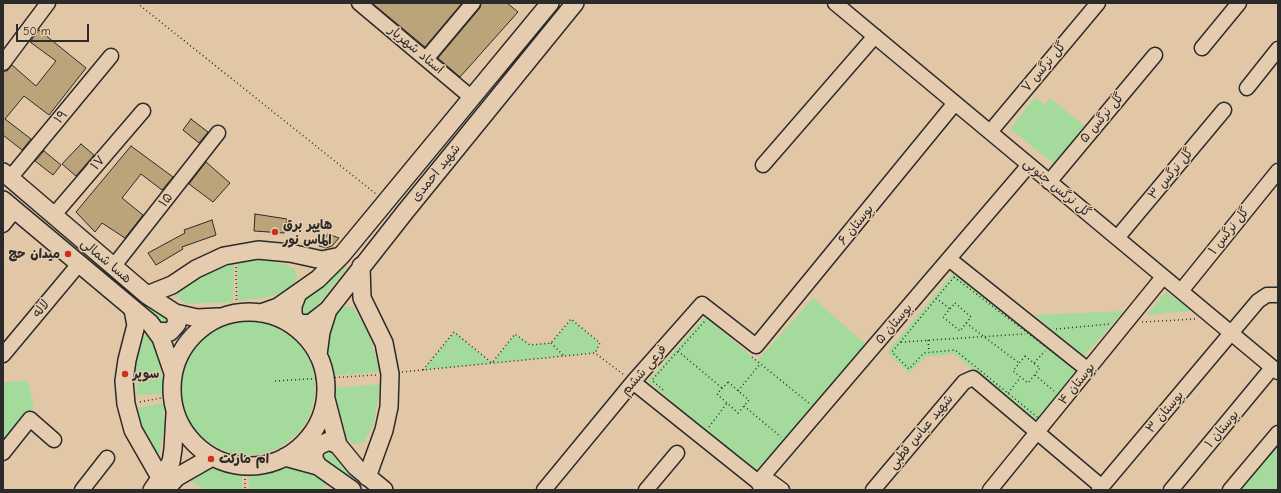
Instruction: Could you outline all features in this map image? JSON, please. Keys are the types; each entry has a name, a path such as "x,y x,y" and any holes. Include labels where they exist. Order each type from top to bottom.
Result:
{"main road":[{"name":"شهید احمدی","path":"261,313 278,307 318,279 341,256 387,203 550,3"},
{"name":"شهید احمدی","path":"318,355 328,310 361,266 575,3"},
{"name":"هسا شمالی","path":"7,175 147,295 174,313 197,318 233,317"},
{"name":"هسا شمالی","path":"9,205 150,323 163,343 174,392"},
{"path":"147,295 172,285 196,269 224,256 258,250 290,253 322,260 341,256"},
{"path":"361,266 362,298 384,342 390,374 389,407 384,430 367,477"},
{"path":"298,293 293,306 293,313 294,318 299,323 310,324 328,310"},
{"path":"133,310 136,325 127,360 124,381 126,404 134,430 166,486"},
{"path":"156,331 170,332 177,324 174,313"},
{"path":"166,486 173,449 174,392 180,354 191,338 206,325 233,317 261,313 279,318 295,327 308,340 318,355 325,379 326,396 338,445"},
{"path":"174,392 180,426 189,439 199,449 228,464 245,461 259,466 285,458 300,446 313,432 322,415 326,396"},
{"path":"318,466 314,459 314,452 318,446 329,441 338,445 367,477 384,490"},
{"path":"166,486 184,472 212,457"},
{"path":"285,458 318,466 352,490"}],"street":[{"path":"3,63 48,3"},
{"path":"426,59 473,3"},
{"name":"گل نرگس جنوبی","path":"835,3 1275,370"},
{"name":"گل نرگس ۷","path":"990,132 1098,3"},
{"path":"1202,48 1239,3"},
{"name":"استاد شهریار","path":"362,4 472,98"},
{"path":"763,165 875,36"},
{"path":"1247,88 1278,49"},
{"name":"گل نرگس ۵","path":"1050,182 1155,55"},
{"name":"۱۹","path":"7,175 111,56"},
{"name":"بوستان ۶","path":"752,350 955,103"},
{"name":"گل نرگس ۳","path":"1117,238 1224,110"},
{"name":"۱۷","path":"53,216 143,111"},
{"name":"۱۵","path":"114,267 218,133"},
{"name":"بوستان ۵","path":"760,486 949,259 1030,165"},
{"name":"گل نرگس ۱","path":"1181,291 1278,171"},
{"path":"3,225 9,205"},
{"path":"949,259 1088,370"},
{"name":"لاله","path":"3,355 79,264"},
{"name":"بوستان ۴","path":"990,490 1164,277"},
{"name":"بوستان ۳","path":"1103,489 1234,336 1258,301 1267,295 1278,295"},
{"name":"فرعی ششم","path":"544,490 633,382 702,304 752,350"},
{"name":"بوستان ۱","path":"1171,490 1275,370"},
{"name":"شهید عباس قطبی","path":"873,490 964,382 973,378 1005,398"},
{"path":"633,382 760,486 772,482 782,490"},
{"path":"1005,398 1037,433 1103,489"},
{"path":"3,453 30,419 54,440"},
{"path":"1230,490 1278,433"},
{"path":"646,490 677,453"},
{"path":"82,490 107,458"}],"path":[{"path":"137,3 387,203"},
{"path":"233,317 235,254"},
{"path":"954,277 1029,334 1080,373 1041,420 1005,398 955,350 924,353 909,369 892,352 954,277"},
{"path":"936,298 950,309"},
{"path":"955,303 972,317 966,323 960,331 943,317 955,303"},
{"path":"492,363 515,334 530,345 551,343 570,319 600,343 595,353"},
{"path":"669,394 652,380 705,321"},
{"path":"966,323 1019,363"},
{"path":"423,370 454,332 492,363"},
{"path":"901,342 1029,334"},
{"path":"928,340 930,352"},
{"path":"551,343 564,356"},
{"path":"1034,363 1047,348"},
{"path":"676,350 722,388"},
{"path":"752,350 760,364 814,407"},
{"path":"275,382 390,374 595,353 633,382"},
{"path":"1025,356 1034,363 1040,368 1028,383 1013,371 1025,356"},
{"path":"738,390 760,364"},
{"path":"1035,375 1055,392"},
{"path":"1005,398 1020,378"},
{"path":"728,382 738,390 749,400 738,413 717,394 728,382"},
{"path":"126,404 174,392"},
{"path":"702,438 727,403"},
{"path":"744,406 785,440"},
{"path":"245,461 245,490"}],"green space":[{"path":"1035,97 1045,105 1050,98 1087,128 1057,166 1010,129"},
{"path":"259,259 284,264 295,269 297,279 289,290 269,297 238,301 237,261"},
{"path":"234,262 233,302 187,304 176,296 181,285 214,267"},
{"path":"342,265 347,268 320,302 313,315 299,316 299,303 316,291"},
{"path":"954,272 1084,373 1040,425 954,354 926,357 909,373 887,352"},
{"path":"1166,292 1194,311 1146,315"},
{"path":"813,298 868,346 754,474 648,381 705,316 757,361"},
{"path":"141,299 171,317 165,329 136,304"},
{"path":"340,306 353,307 369,334 379,369 376,372 331,376 324,343 331,314"},
{"path":"1124,311 1084,356 1034,315"},
{"path":"571,319 600,343 595,353 423,370 454,332 492,363 515,334 530,345 551,343"},
{"path":"255,321 280,329 291,336 300,345 310,362 314,375 314,401 310,414 300,431 291,440 274,450 261,454 241,455 216,447 205,440 196,431 186,414 182,401 181,381 189,356 196,345 205,336 222,326 235,322"},
{"path":"145,334 156,345 165,394 137,395 135,360"},
{"path":"28,381 34,408 3,441 3,382"},
{"path":"380,384 374,423 364,443 353,444 346,437 333,388"},
{"path":"164,403 164,428 159,455 141,428 137,408"},
{"path":"1278,439 1278,490 1236,490"},
{"path":"329,449 358,481 355,484 321,461 320,452"},
{"path":"212,468 242,474 242,490 205,490 190,481"},
{"path":"284,468 314,472 330,484 317,490 249,490 248,473"}],"building":[{"path":"372,3 462,3 425,47"},
{"path":"481,3 507,3 518,12 460,77 438,58 480,8"},
{"path":"39,30 86,68 49,115 24,96 5,119 31,139 22,150 3,135 3,71 7,71 12,65 36,86 56,61 30,42"},
{"path":"191,119 208,132 199,143 183,130"},
{"path":"81,144 94,155 76,176 62,164"},
{"path":"131,146 173,177 162,190 141,174 122,198 143,215 125,238 102,223 95,232 76,212"},
{"path":"44,151 61,165 53,175 35,161"},
{"path":"206,162 230,183 213,202 189,184"},
{"path":"255,214 287,219 284,233 254,231"},
{"path":"212,220 216,235 182,247 183,249 156,265 148,253 185,233 184,230"},
{"path":"328,234 339,238 332,246 326,248 319,246"}],"place":[{"name":"هایپر برق الماس نور","path":"275,232"},
{"name":"میدان حج","path":"68,254"},
{"name":"سوپر","path":"125,374"},
{"name":"ام مارکت","path":"211,459"}]}
